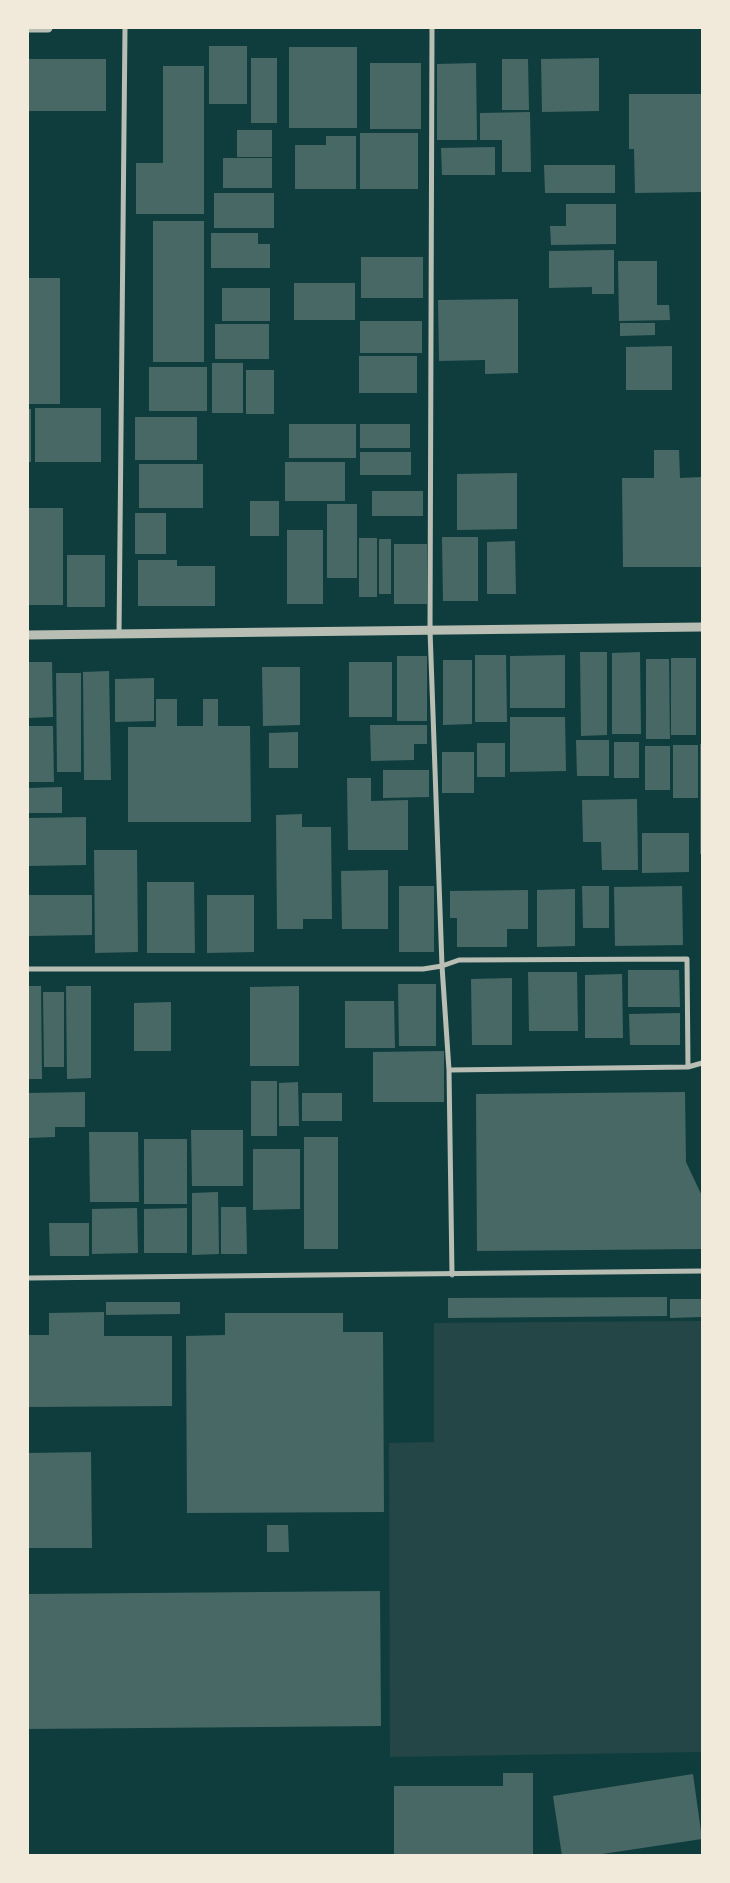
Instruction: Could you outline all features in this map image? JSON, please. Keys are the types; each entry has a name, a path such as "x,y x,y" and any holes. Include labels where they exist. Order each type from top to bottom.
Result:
{"street":[{"path":"28,28 48,28"},
{"path":"119,634 125,28"},
{"path":"432,28 430,630 442,966 449,1070 452,1275"},
{"path":"28,635 702,627"},
{"path":"28,969 423,969 442,966 459,960 687,960 688,1066"},
{"path":"449,1070 688,1066 702,1063"},
{"path":"28,1278 702,1271"}],"shaded area":[{"path":"702,1321 702,1752 390,1757 389,1443 434,1442 434,1323"}],"building":[{"path":"209,46 247,46 247,104 209,104"},
{"path":"289,47 357,47 357,128 289,128"},
{"path":"251,58 277,58 277,123 251,123"},
{"path":"599,58 599,111 542,112 541,59"},
{"path":"28,59 106,59 106,111 28,111"},
{"path":"502,59 528,59 529,110 502,110"},
{"path":"370,63 421,63 421,129 370,129"},
{"path":"476,63 477,140 437,140 437,64"},
{"path":"163,66 204,66 204,214 136,214 136,163 163,163"},
{"path":"629,94 702,94 702,192 635,193 634,149 629,149"},
{"path":"530,112 531,172 502,172 502,140 480,140 480,113"},
{"path":"237,130 272,130 272,157 237,157"},
{"path":"360,133 418,133 418,189 360,189"},
{"path":"326,136 356,136 356,189 295,189 295,145 326,145"},
{"path":"495,147 495,175 442,175 441,148"},
{"path":"223,158 272,158 272,188 223,188"},
{"path":"544,165 615,165 615,193 545,193"},
{"path":"214,193 274,193 274,228 214,228"},
{"path":"566,204 616,204 616,244 551,245 550,226 566,226"},
{"path":"153,221 204,221 204,362 153,362"},
{"path":"211,233 258,233 258,244 270,244 270,268 211,268"},
{"path":"614,250 614,294 592,294 592,287 549,288 549,251"},
{"path":"361,257 423,257 423,298 361,298"},
{"path":"618,261 657,261 657,305 669,305 670,320 619,321"},
{"path":"28,278 60,278 60,404 28,404"},
{"path":"294,283 355,283 355,320 294,320"},
{"path":"222,288 270,288 270,321 222,321"},
{"path":"518,299 518,373 485,374 485,360 439,361 438,300"},
{"path":"360,321 422,321 422,353 360,353"},
{"path":"620,323 655,323 655,335 620,336"},
{"path":"215,324 269,324 269,359 215,359"},
{"path":"672,346 672,390 626,390 626,347"},
{"path":"359,356 417,356 417,393 359,393"},
{"path":"212,363 243,363 243,413 212,413"},
{"path":"149,367 207,367 207,411 149,411"},
{"path":"246,370 274,370 274,414 246,414"},
{"path":"35,408 101,408 101,462 35,462"},
{"path":"28,409 31,409 31,462 28,462"},
{"path":"135,417 197,417 197,460 135,460"},
{"path":"289,424 356,424 356,458 289,458"},
{"path":"360,424 410,424 410,448 360,448"},
{"path":"654,450 679,450 680,478 702,477 702,567 623,567 622,478 654,478"},
{"path":"360,452 411,452 411,475 360,475"},
{"path":"285,462 345,462 345,501 285,501"},
{"path":"139,464 203,464 203,508 139,508"},
{"path":"517,473 517,529 457,530 457,474"},
{"path":"372,491 423,491 423,516 372,516"},
{"path":"250,501 279,501 279,536 250,536"},
{"path":"327,504 357,504 357,578 327,578"},
{"path":"28,508 63,508 63,605 28,605"},
{"path":"135,513 166,513 166,554 135,554"},
{"path":"287,530 323,530 323,604 287,604"},
{"path":"442,537 478,537 478,601 443,601"},
{"path":"359,538 377,538 377,597 359,597"},
{"path":"379,539 391,539 391,594 379,594"},
{"path":"515,541 516,594 487,594 487,542"},
{"path":"394,544 427,544 427,604 394,604"},
{"path":"67,555 105,555 105,607 67,607"},
{"path":"138,560 177,560 177,566 215,566 215,606 138,606"},
{"path":"580,652 607,652 607,735 581,736"},
{"path":"640,652 641,734 612,734 612,653"},
{"path":"475,655 506,655 507,722 475,722"},
{"path":"565,655 565,708 510,708 510,656"},
{"path":"397,656 427,656 427,721 397,721"},
{"path":"671,658 696,658 696,735 671,735"},
{"path":"646,659 669,659 670,739 646,739"},
{"path":"443,660 472,660 472,724 443,725"},
{"path":"28,662 52,662 53,717 28,718"},
{"path":"349,662 392,662 392,717 349,717"},
{"path":"262,667 300,667 300,725 263,726"},
{"path":"109,671 111,780 84,780 83,672"},
{"path":"56,673 81,673 81,772 57,772"},
{"path":"154,678 154,721 115,722 115,679"},
{"path":"156,699 177,699 177,726 203,726 203,699 218,699 218,726 250,726 251,822 128,822 128,727 156,727"},
{"path":"510,717 565,717 566,771 510,772"},
{"path":"370,725 427,725 427,744 414,744 414,760 371,761"},
{"path":"28,726 53,726 54,782 28,782"},
{"path":"298,732 298,768 269,768 269,733"},
{"path":"576,740 609,740 609,776 577,776"},
{"path":"614,742 639,742 639,778 614,778"},
{"path":"477,743 505,743 505,777 477,777"},
{"path":"700,744 702,744 702,854 700,854"},
{"path":"673,745 698,745 698,798 673,798"},
{"path":"645,746 670,746 670,790 645,790"},
{"path":"442,752 474,752 474,793 442,793"},
{"path":"383,770 429,770 429,797 383,798"},
{"path":"347,778 371,778 371,801 408,800 408,850 348,850"},
{"path":"62,787 62,813 28,813 28,788"},
{"path":"637,799 638,870 602,870 601,842 583,842 582,800"},
{"path":"302,814 302,827 331,827 332,919 303,919 303,929 277,929 276,815"},
{"path":"86,817 86,865 28,866 28,818"},
{"path":"642,833 689,833 689,872 642,873"},
{"path":"94,850 137,850 138,952 95,953"},
{"path":"388,870 388,929 342,929 341,871"},
{"path":"147,882 194,882 195,953 147,953"},
{"path":"399,886 434,886 434,952 399,952"},
{"path":"582,886 609,886 609,928 583,928"},
{"path":"682,886 683,945 615,946 614,887"},
{"path":"575,889 575,946 537,947 537,890"},
{"path":"528,890 528,929 507,929 507,947 457,947 457,918 450,918 450,891"},
{"path":"28,895 92,895 92,935 28,936"},
{"path":"207,895 254,895 254,952 207,953"},
{"path":"628,970 679,970 680,1007 628,1007"},
{"path":"528,972 577,972 578,1031 529,1031"},
{"path":"622,974 623,1038 585,1038 585,975"},
{"path":"512,978 512,1045 472,1045 471,979"},
{"path":"398,984 436,984 436,1046 399,1046"},
{"path":"28,986 41,986 42,1079 28,1079"},
{"path":"66,986 91,986 91,1078 67,1079"},
{"path":"299,986 299,1066 250,1066 250,987"},
{"path":"43,992 64,992 64,1067 44,1067"},
{"path":"345,1001 394,1001 395,1048 345,1048"},
{"path":"171,1002 171,1051 134,1051 134,1003"},
{"path":"680,1013 680,1045 630,1045 629,1014"},
{"path":"444,1051 444,1102 373,1102 373,1052"},
{"path":"251,1081 277,1081 277,1136 251,1136"},
{"path":"298,1082 299,1126 279,1126 279,1083"},
{"path":"85,1092 85,1127 55,1127 55,1137 28,1138 28,1093"},
{"path":"685,1092 686,1162 702,1196 702,1249 477,1251 476,1094"},
{"path":"302,1093 342,1093 342,1121 302,1121"},
{"path":"191,1130 243,1130 243,1186 192,1186"},
{"path":"89,1132 138,1132 139,1202 90,1202"},
{"path":"304,1137 338,1137 338,1249 304,1249"},
{"path":"144,1139 187,1139 187,1204 144,1204"},
{"path":"253,1149 300,1149 300,1209 253,1210"},
{"path":"218,1192 219,1254 192,1255 192,1193"},
{"path":"221,1207 246,1207 247,1254 221,1254"},
{"path":"137,1208 138,1253 92,1254 92,1209"},
{"path":"187,1208 187,1253 144,1253 144,1209"},
{"path":"49,1223 89,1223 89,1256 50,1256"},
{"path":"667,1297 667,1316 448,1318 448,1298"},
{"path":"670,1299 702,1299 702,1317 670,1318"},
{"path":"106,1302 180,1302 180,1314 106,1315"},
{"path":"104,1312 104,1336 172,1336 172,1406 28,1407 28,1335 49,1335 49,1313"},
{"path":"225,1313 343,1313 343,1332 383,1332 384,1512 187,1513 186,1336 225,1335"},
{"path":"91,1452 92,1548 28,1548 28,1453"},
{"path":"267,1525 288,1525 289,1552 267,1552"},
{"path":"380,1591 381,1726 28,1729 28,1594"},
{"path":"503,1773 533,1773 533,1856 394,1856 394,1786 503,1786"},
{"path":"693,1774 702,1839 589,1856 562,1856 553,1796"}]}
